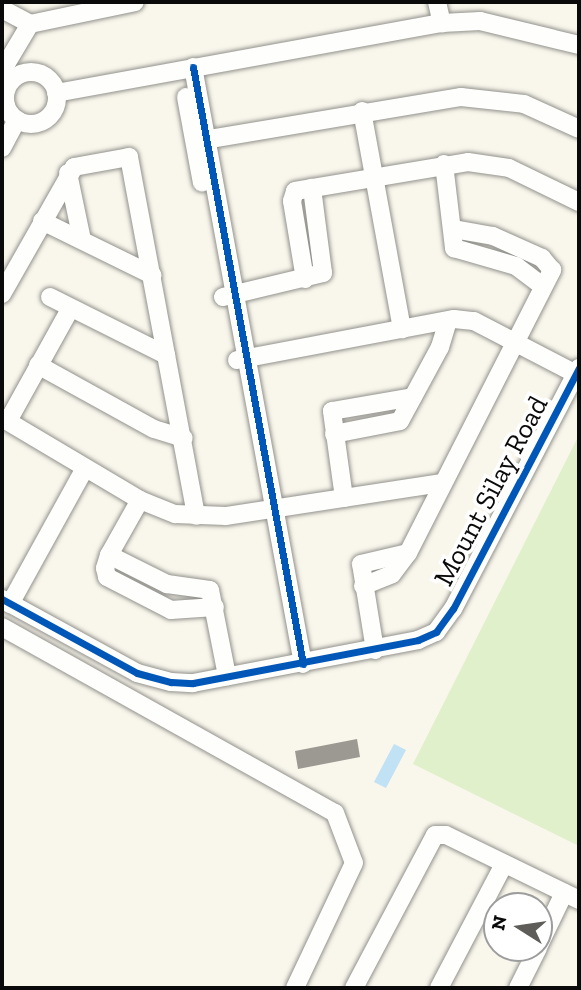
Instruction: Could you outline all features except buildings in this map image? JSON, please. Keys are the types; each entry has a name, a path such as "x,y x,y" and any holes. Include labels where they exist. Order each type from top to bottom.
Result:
{"street":[{"path":"2,9 30,24 78,9 135,2"},
{"path":"437,2 442,23"},
{"path":"56,93 442,23 480,22 579,45"},
{"path":"4,80 34,73 49,79 56,93 49,117 33,124 17,120 7,108 4,80 30,24"},
{"path":"187,69 299,665"},
{"path":"200,140 445,97 480,97 524,104 579,129"},
{"path":"362,111 402,329"},
{"path":"2,148 17,120"},
{"path":"2,295 68,173 89,161 129,157 184,438 196,516"},
{"path":"228,296 321,275 325,269 312,188 374,175 468,162 509,168 579,202"},
{"path":"85,468 6,602 137,673 193,683 376,650 359,570 363,562 408,553 441,483 543,286 516,267 459,252 444,164"},
{"path":"68,173 82,240"},
{"path":"42,221 152,275"},
{"path":"50,298 166,355"},
{"path":"70,309 5,419 140,500 175,514 196,516 270,509 441,483"},
{"path":"242,359 447,321 474,321 514,343 578,371"},
{"path":"344,498 330,419 336,409 413,397 440,347 447,321"},
{"path":"38,365 154,429 184,438"},
{"name":"Mount Silay Road","path":"376,650 436,632 465,588 578,371"},
{"path":"140,500 109,555 105,568 107,577 156,606 171,610 215,607"},
{"path":"109,555 167,584 207,587 215,607 227,676"},
{"path":"2,627 335,813 354,863 295,988"},
{"path":"354,988 435,835 446,835 572,896 553,924"},
{"path":"439,988 504,864"},
{"path":"518,988 531,962"}],"green space":[{"path":"579,435 579,846 413,764"}],"water":[{"path":"394,744 406,750 386,788 374,782"}],"cycle path":[{"path":"193,67 303,664"},
{"path":"2,599 137,673 171,682 193,683 418,640 436,632 453,609 579,368"}]}
